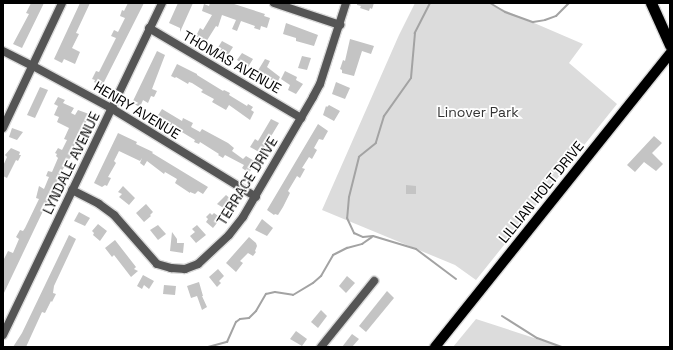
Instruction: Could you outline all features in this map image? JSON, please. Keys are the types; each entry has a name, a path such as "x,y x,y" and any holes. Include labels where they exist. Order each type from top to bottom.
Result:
{"highway":[{"path":"651,3 670,45"}],"main road":[{"name":"LILLIAN HOLT DRIVE","path":"434,347 670,54"}],"street":[{"path":"3,128 62,3"},
{"name":"LYNDALE AVENUE","path":"3,335 162,3"},
{"path":"274,3 340,25"},
{"name":"TERRACE DRIVE","path":"72,190 99,204 114,215 157,264 177,269 185,269 198,264 217,248 229,235 256,197 301,118 320,84 346,3"},
{"name":"THOMAS AVENUE","path":"149,28 301,118"},
{"name":"HENRY AVENUE","path":"3,52 33,66 111,108 256,197"},
{"path":"321,347 374,281"}],"green space":[{"name":"Linover Park","path":"415,3 488,3 583,44 569,63 617,104 476,280 455,265 322,210 399,35"},
{"path":"476,319 562,347 453,347"}],"building":[{"path":"31,3 44,3 22,48 13,44 29,14 26,13"},
{"path":"80,3 90,3 76,33 79,34 72,48 80,52 75,64 64,59 62,63 54,59"},
{"path":"128,3 144,3 102,86 94,82 95,80 92,79 96,71 99,72 116,38 111,36 114,30 118,32 125,18 120,16 122,10 124,11"},
{"path":"178,3 193,3 180,32 180,28 169,23"},
{"path":"210,3 231,3 265,14 264,16 270,18 267,28 261,26 260,30 254,28 255,26 241,21 237,31 232,29 236,20 222,15 218,27 216,26 206,42 196,36 200,28 203,30 212,15 202,11 204,4 209,6"},
{"path":"357,3 374,3 372,9 370,8 369,11 360,8 361,6 357,5"},
{"path":"286,23 318,35 314,46 296,41 296,38 283,34"},
{"path":"350,39 374,46 371,54 362,51 354,76 342,73 342,70 340,69 343,60 345,61"},
{"path":"222,41 233,47 228,55 217,49"},
{"path":"157,51 165,55 152,89 157,91 154,97 151,96 148,103 143,100 140,107 132,103"},
{"path":"242,53 253,59 248,67 237,60"},
{"path":"302,56 311,58 307,70 298,68"},
{"path":"265,59 270,61 267,67 280,77 277,83 257,72"},
{"path":"177,64 197,74 223,91 224,90 230,93 229,95 247,106 248,104 253,107 251,110 254,112 250,120 229,105 226,110 212,102 214,99 201,92 203,90 192,83 189,82 188,84 176,77 171,76"},
{"path":"285,71 297,77 296,80 303,84 296,94 288,90 290,85 281,79"},
{"path":"336,82 350,88 345,99 332,94"},
{"path":"40,87 48,90 35,118 27,115"},
{"path":"58,97 65,100 63,103 74,108 71,113 75,115 78,110 89,114 77,145 75,144 70,154 72,155 63,169 3,295 3,261 8,251 13,253 19,239 16,237 20,230 23,231 25,228 39,199 36,198 39,186 44,189 49,177 46,176 48,171 52,172 58,158 56,156 57,154 55,153 58,148 62,150 67,140 64,139 69,128 57,122 59,117 54,115 58,106 54,104"},
{"path":"329,105 340,111 334,121 323,115 326,106 327,107"},
{"path":"162,109 182,121 183,118 193,123 191,127 200,132 202,129 228,143 234,148 232,151 243,159 246,156 256,162 249,173 242,168 244,165 225,155 223,158 200,142 199,144 194,142 195,140 157,117"},
{"path":"271,119 279,123 261,153 250,147 255,139 258,141"},
{"path":"318,124 328,131 323,140 319,139 314,148 317,150 312,159 309,157 302,168 305,169 300,178 297,176 288,191 290,193 278,215 274,215 267,210"},
{"path":"12,128 23,132 17,140 9,137"},
{"path":"118,133 137,142 136,144 153,152 152,153 208,187 203,194 198,191 195,194 190,193 175,183 177,179 165,172 164,174 147,161 144,166 140,163 142,158 140,161 119,151 114,161 116,163 108,177 111,178 107,186 105,185 102,187 94,183"},
{"path":"654,136 662,143 652,153 663,164 656,171 644,162 635,172 627,165"},
{"path":"11,148 20,152 19,155 21,155 18,161 16,160 7,178 3,176 3,166 7,157 5,155"},
{"path":"406,185 416,186 416,194 406,194"},
{"path":"123,186 135,198 129,205 119,197 122,194 118,192"},
{"path":"226,195 233,201 227,210 217,204"},
{"path":"146,204 153,212 144,222 136,213"},
{"path":"79,212 90,218 85,226 74,221"},
{"path":"210,213 212,215 214,213 221,218 213,228 206,222 208,219 206,217"},
{"path":"262,219 273,228 267,236 255,230"},
{"path":"98,224 107,231 100,241 93,235 94,233 92,231"},
{"path":"158,225 166,234 158,240 150,230"},
{"path":"197,225 206,235 196,243 190,236 195,232 192,229"},
{"path":"172,232 177,239 177,243 184,243 183,253 170,251"},
{"path":"69,235 76,239 54,286 53,293 56,294 52,302 51,301 45,313 42,312 26,347 13,347 22,333"},
{"path":"249,237 256,243 256,252 253,256 248,253 240,261 243,263 236,272 226,263"},
{"path":"115,240 136,267 134,269 138,271 131,277 114,255 112,257 105,248"},
{"path":"218,269 224,276 219,281 221,283 217,287 209,277"},
{"path":"143,275 154,281 149,289 144,285 142,289 137,286"},
{"path":"347,276 355,283 346,293 339,286"},
{"path":"199,282 202,296 207,307 202,310 197,296 191,298 187,286"},
{"path":"164,285 176,286 175,295 163,294"},
{"path":"387,291 394,298 366,332 359,326"},
{"path":"321,310 327,316 318,328 311,322"},
{"path":"296,331 307,339 302,346 290,339"},
{"path":"352,334 359,339 352,347 342,347"}],"waterway":[{"path":"430,3 415,33 411,78 384,116 376,143 359,157 349,197 347,218 354,233 363,237 373,236 416,249 456,279"},
{"path":"490,3 505,12 533,22 556,16 569,3"},
{"path":"208,347 227,342 236,322 240,319 249,318 256,311 266,294 275,292 293,295 313,283 321,276 333,255 347,248 362,244 372,237"},
{"path":"502,316 537,338 562,347"}]}
